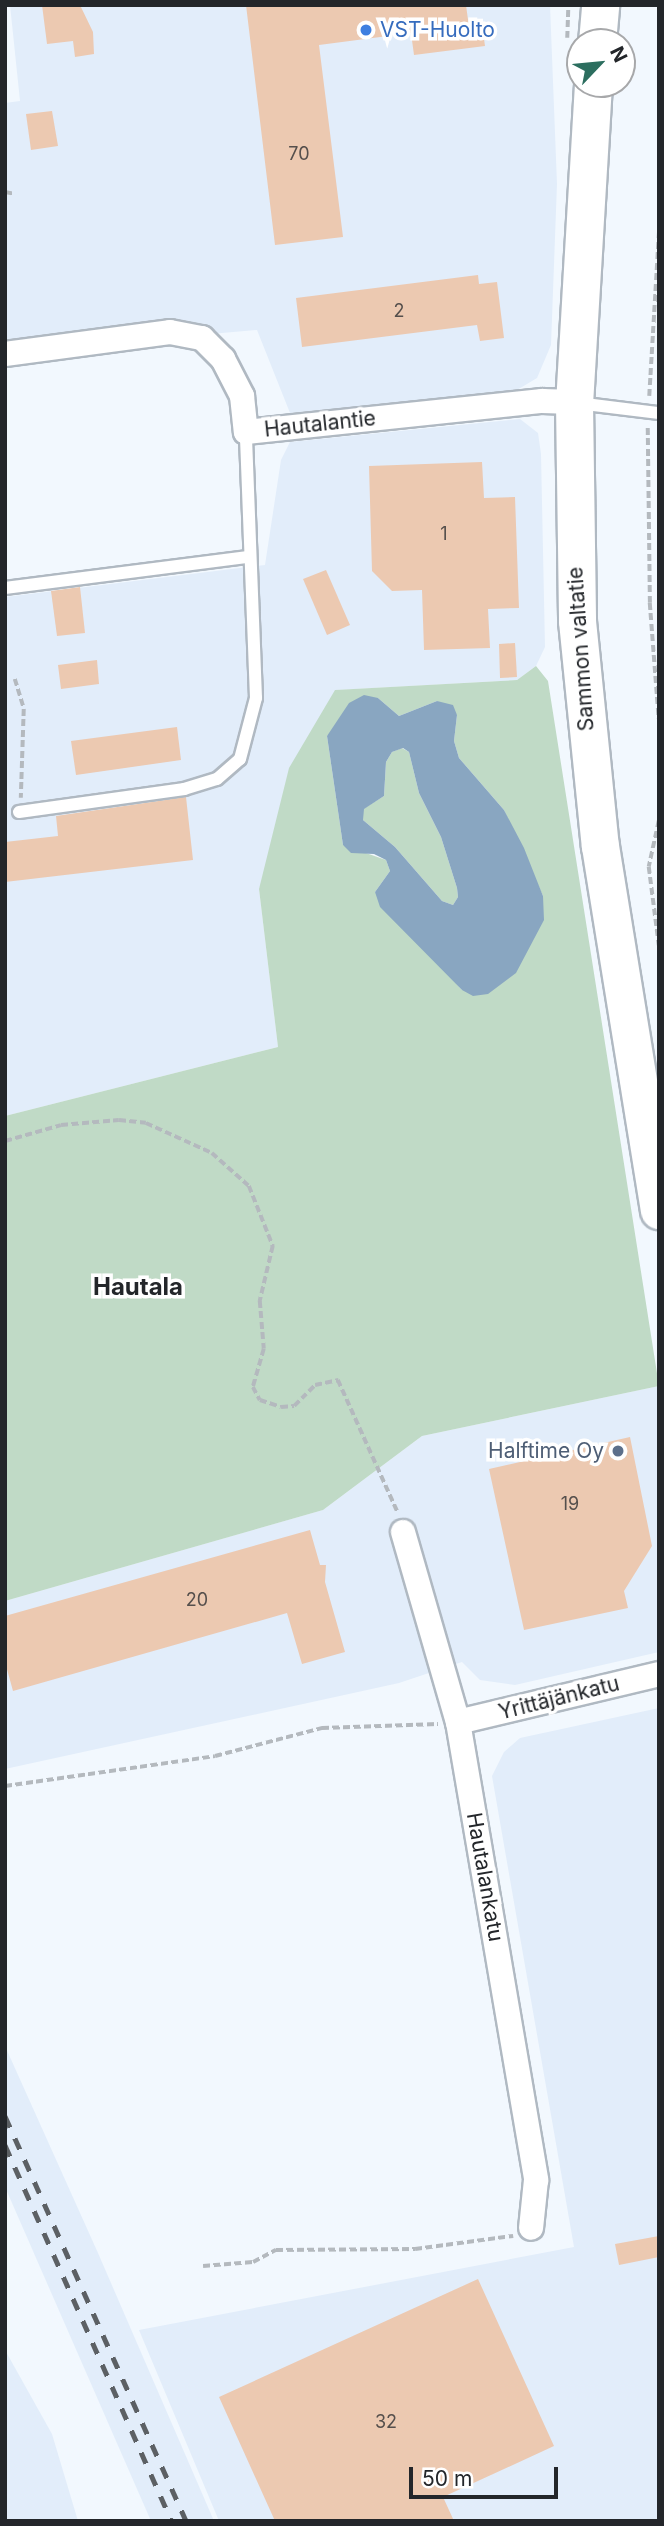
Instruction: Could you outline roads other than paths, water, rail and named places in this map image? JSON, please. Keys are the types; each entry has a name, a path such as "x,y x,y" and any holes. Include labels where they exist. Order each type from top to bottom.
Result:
{"main road":[{"path":"588,28 600,5"},
{"name":"Sammon valtatie","path":"592,98 574,402 576,621 600,846 659,1210"}],"street":[{"name":"Hautalantie","path":"5,354 170,332 202,338 223,359 242,396 246,432 542,401 574,402"},
{"name":"Hautalankatu","path":"403,1532 458,1722 536,2180 531,2228"},
{"name":"Yrittäjänkatu","path":"458,1722 659,1674"}],"lane":[{"path":"574,402 654,412"},
{"path":"19,812 184,789 217,779 240,758 256,698 248,557 246,432"},
{"path":"5,588 248,557"}],"water":[{"path":"364,695 378,698 399,716 437,701 453,705 457,715 454,741 459,758 504,810 524,848 543,896 544,920 516,973 488,994 473,996 462,990 380,907 375,892 390,871 386,860 374,854 351,853 343,845 327,736 349,703","holes":["403,748 409,752 419,793 441,837 457,888 458,897 453,905 442,901 395,847 363,820 364,809 384,796 386,762 392,752"]}],"railway":[{"path":"5,2116 186,2521"},
{"path":"5,2145 172,2521"}],"place":[{"name":"VST-Huolto","path":"366,30"},
{"name":"Halftime Oy","path":"618,1451"}],"district":[{"name":"Hautala","path":"138,1287"}]}
